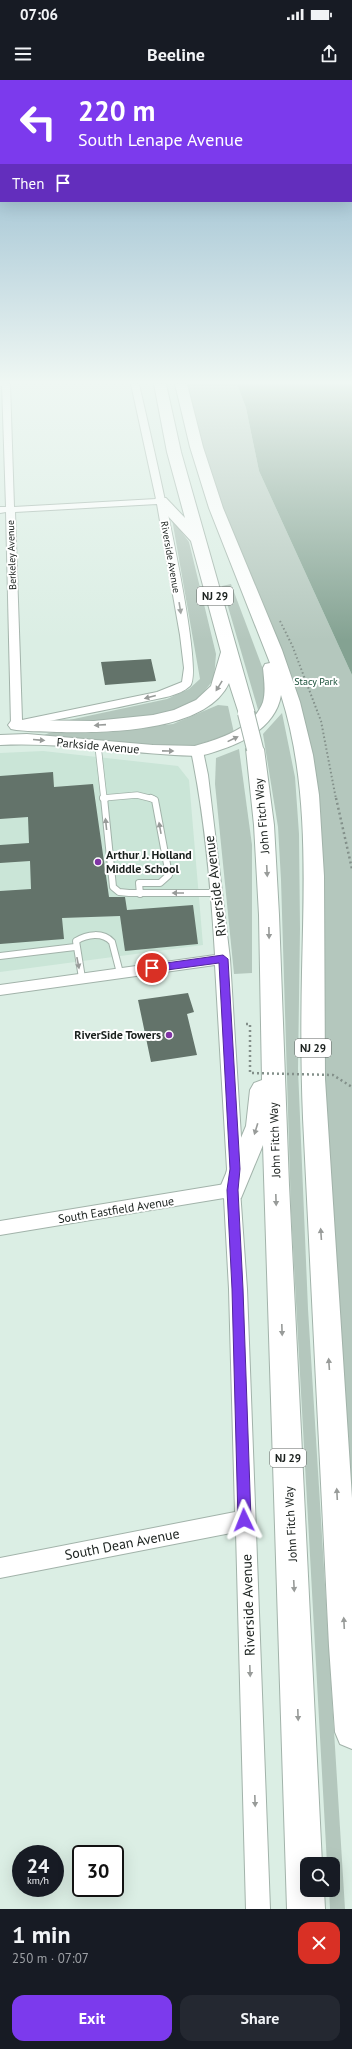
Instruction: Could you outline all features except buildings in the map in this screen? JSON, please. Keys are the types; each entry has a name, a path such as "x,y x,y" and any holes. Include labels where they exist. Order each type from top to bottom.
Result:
{"highway":[{"name":"John Fitch Way","path":"179,469 255,749 264,825 269,915 276,1201 306,1909"},
{"name":"NJ 29","path":"203,469 212,496 277,660 297,719 304,754 309,793 313,898 313,1075 352,1732"},
{"path":"161,501 200,543"},
{"path":"197,751 237,738 260,722 271,705 273,700 274,679 256,606"},
{"path":"17,725 61,727 102,725 142,722 181,714 204,702 218,689 222,680 229,649"},
{"path":"232,1190 258,1126 271,1007"}],"main road":[{"name":"Parkside Avenue","path":"0,727 17,725"},
{"name":"Parkside Avenue","path":"0,740 27,739 98,746 197,751"}],"street":[{"name":"Berkeley Avenue","path":"4,469 5,510 17,725"},
{"name":"Riverside Avenue","path":"154,469 161,501 187,650 190,677 186,683"},
{"path":"5,510 161,501"},
{"name":"Parkside Avenue","path":"17,725 39,719 62,717 127,703 169,692 186,683"},
{"name":"Riverside Avenue","path":"197,751 202,776 217,893 223,959 235,1169 232,1190 238,1289 244,1520 258,1909"},
{"path":"0,990 223,959"},
{"name":"South Eastfield Avenue","path":"0,1228 232,1190"},
{"name":"South Dean Avenue","path":"0,1568 244,1520"}],"lane":[{"path":"98,746 113,887 119,892 140,894 217,893"},
{"path":"103,798 141,796 151,797 155,800 169,875 160,883 139,883 140,894"},
{"path":"82,978 75,947 76,941 83,936 105,935 109,937 114,943 120,973"},
{"path":"0,956 75,947"}],"path":[{"path":"246,1024 250,1024 250,1073 333,1075 352,1087"}],"shaded area":[{"path":"259,469 352,469 352,675"},
{"name":"Arthur J. Holland Middle School","path":"43,751 178,766 189,780 203,945 0,972 0,753"}],"green space":[{"name":"Stacy Park","path":"207,469 259,469 352,675 352,1666 304,754"},
{"path":"172,519 189,542 216,654 214,679 200,697 177,710 133,719 55,723 167,699 189,689 200,679"},
{"path":"231,584 269,685 259,713 222,586"},
{"path":"218,705 228,706 234,733 193,746 148,746 44,735 49,733 138,728 173,724"},
{"path":"282,713 295,777 299,834 300,929 298,1069 308,1309 345,1909 330,1909 329,1897 340,1897 340,1857 327,1857 291,1211 281,880 278,827 263,734"},
{"path":"239,749 252,845 252,973 234,974 215,784 216,758"}],"place":[{"name":"Arthur J. Holland Middle School","path":"98,862"},
{"name":"RiverSide Towers","path":"169,1035"}],"route":[{"path":"152,968 223,959 235,1169 232,1190 238,1289 244,1520"}]}
